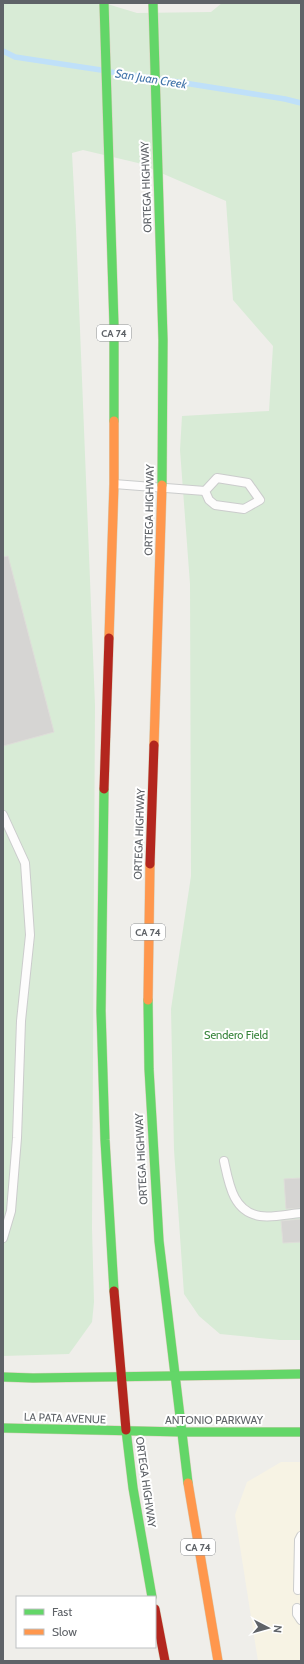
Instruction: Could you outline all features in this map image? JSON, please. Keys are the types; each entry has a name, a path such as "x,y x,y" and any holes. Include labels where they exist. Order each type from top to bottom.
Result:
{"main road":[{"name":"ORTEGA HIGHWAY","path":"104,3 114,326 114,484 103,820 101,1010 105,1140 115,1309 126,1431 133,1488 152,1596"},
{"name":"ORTEGA HIGHWAY","path":"153,3 163,340 158,646 148,966 149,1069 159,1241 174,1375 189,1492 218,1661"},
{"path":"3,1377 301,1374"},
{"name":"LA PATA AVENUE","path":"3,1428 126,1431"},
{"name":"ANTONIO PARKWAY","path":"126,1431 301,1432"},
{"path":"156,1615 165,1661"}],"lane":[{"path":"217,478 248,483 260,500 244,509 215,505 209,500 205,491 217,478"},
{"path":"114,484 205,491"},
{"path":"3,815 25,863 30,935 21,1021 17,1138 12,1211 3,1238"},
{"path":"224,1161 234,1200 246,1212 261,1217 301,1213"},
{"path":"298,1590 299,1540 301,1536"},
{"path":"298,1608 297,1614 301,1620"}],"shaded area":[{"path":"281,1462 301,1462 301,1661 258,1661 235,1515 247,1482"}],"green space":[{"name":"Sendero Field","path":"3,3 104,3 137,13 211,12 222,3 301,3 301,1340 280,1340 220,1334 199,1316 184,1294 174,1150 171,1009 191,876 190,584 180,450 182,416 269,411 273,346 233,300 226,201 138,163 83,150 72,153 95,705 92,1228 94,1302 92,1322 69,1354 3,1356"}],"building":[{"path":"8,556 54,732 3,746 3,557"},
{"path":"301,1178 301,1208 286,1209 284,1179"},
{"path":"301,1219 301,1242 283,1243 281,1221"}],"waterway":[{"name":"San Juan Creek","path":"3,51 15,57 101,70"},
{"name":"San Juan Creek","path":"110,72 151,78"},
{"name":"San Juan Creek","path":"159,79 285,99 301,103"}],"traffic: fast":[{"path":"104,3 114,326 114,421"},
{"path":"153,3 163,340 162,485"},
{"path":"104,789 101,1011 105,1140 114,1291"},
{"path":"148,1000 149,1069 159,1241 188,1483"},
{"path":"3,1377 33,1378 301,1374"},
{"path":"3,1428 182,1432 301,1432"},
{"path":"126,1430 133,1488 152,1596"}],"traffic: slow":[{"path":"109,638 114,484 114,421"},
{"path":"154,745 162,485"},
{"path":"148,1000 150,864"},
{"path":"188,1483 218,1661"}],"traffic: jam":[{"path":"104,789 109,638"},
{"path":"150,864 154,745"},
{"path":"114,1291 126,1430"},
{"path":"156,1614 165,1661"}]}
